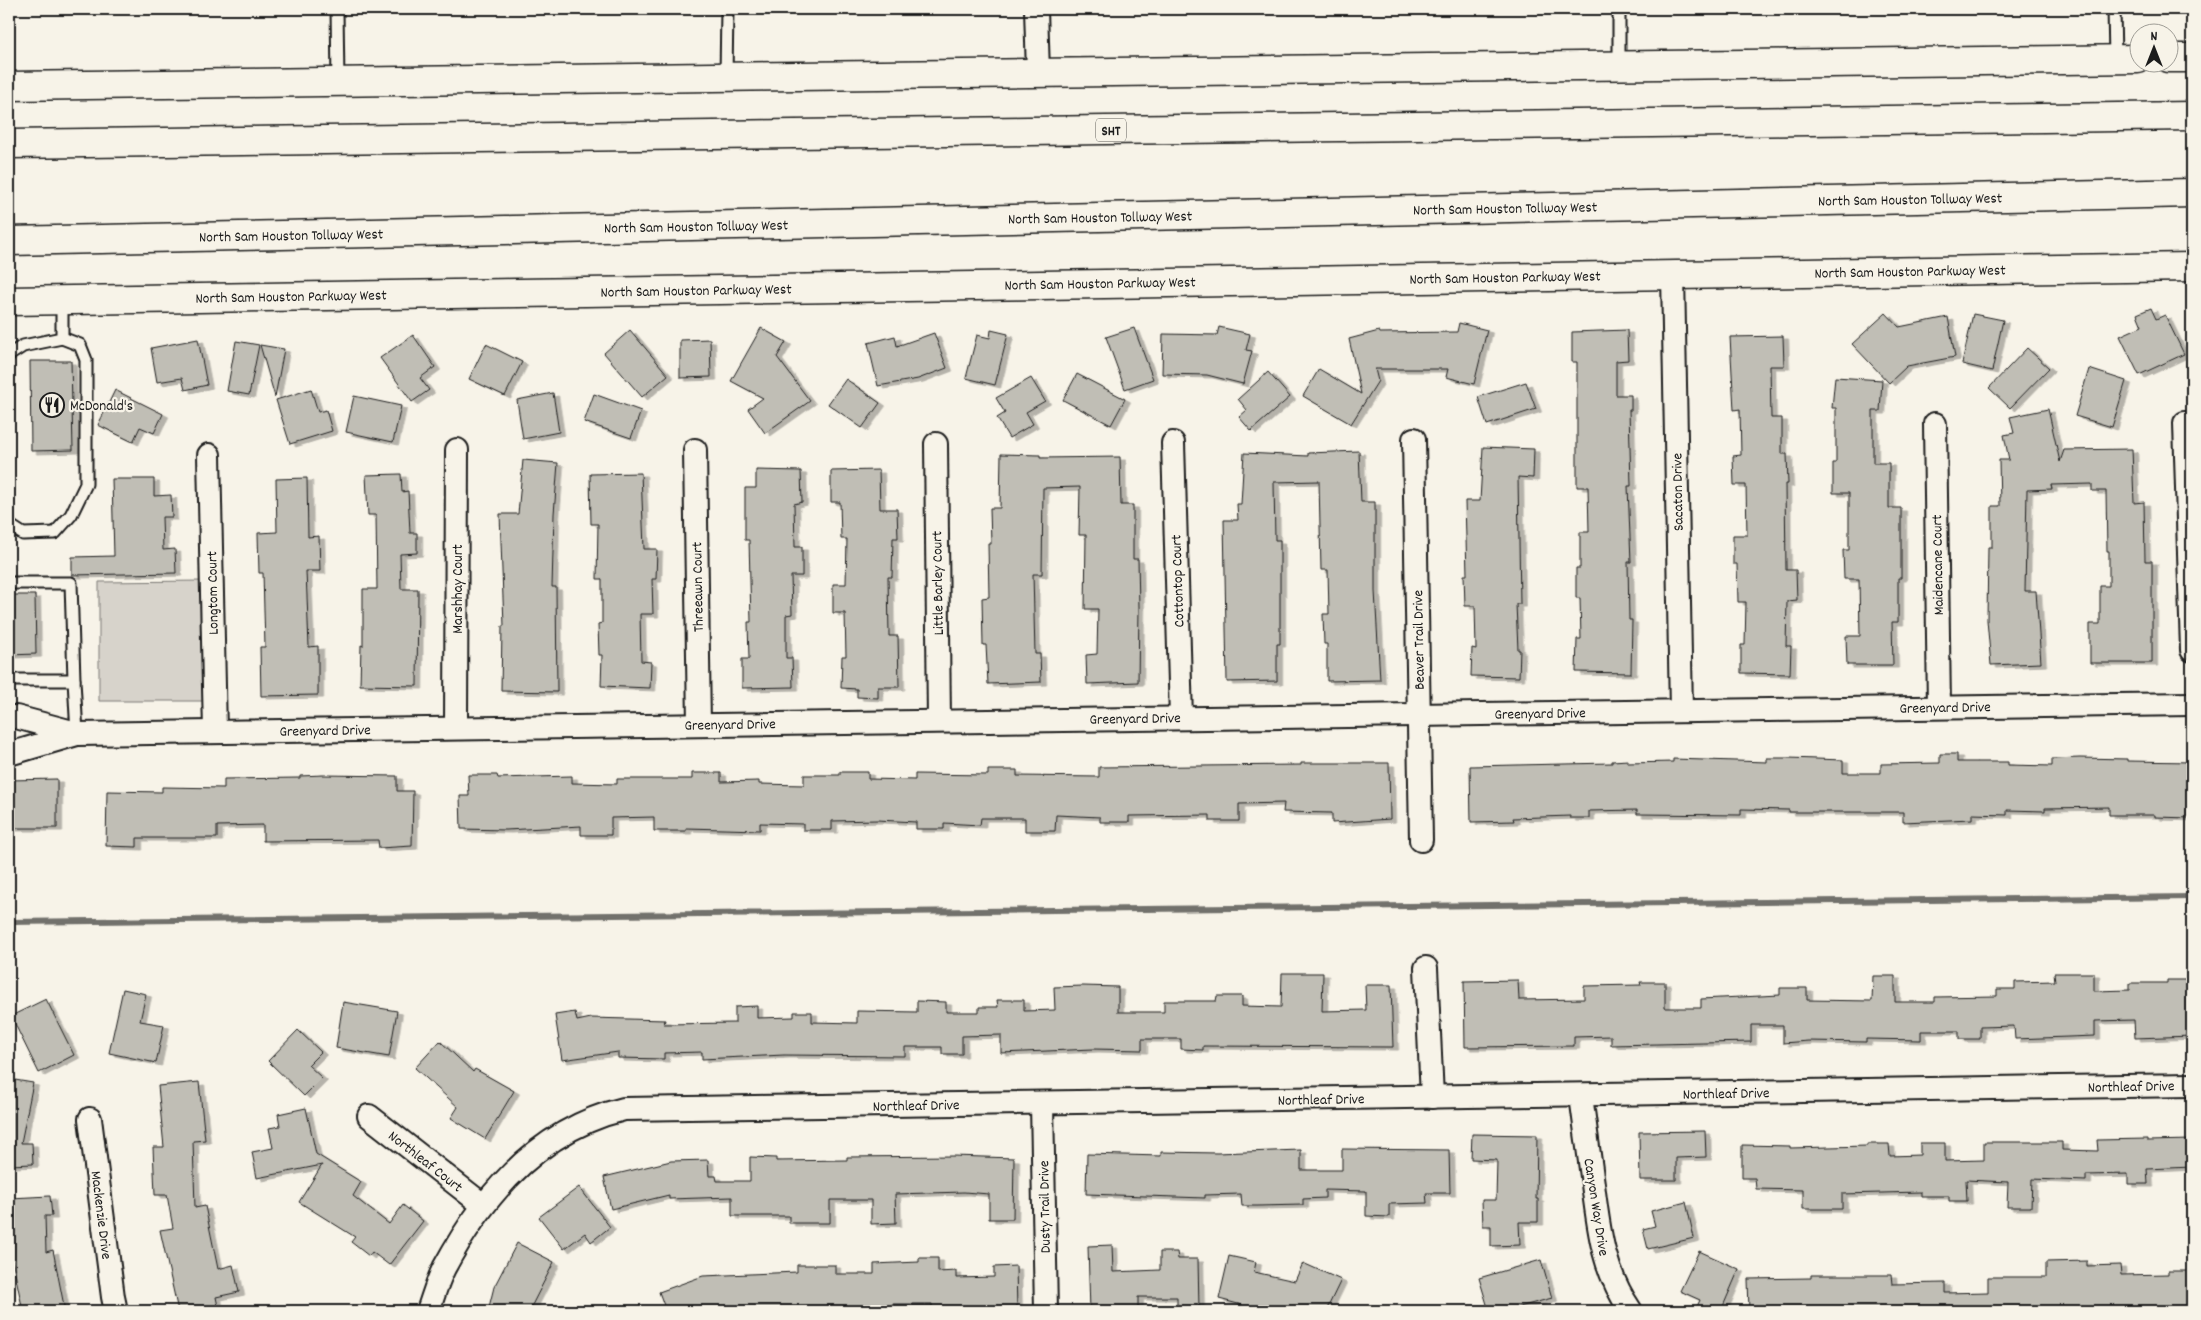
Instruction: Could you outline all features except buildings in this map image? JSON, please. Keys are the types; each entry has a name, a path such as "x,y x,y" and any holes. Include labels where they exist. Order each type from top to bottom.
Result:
{"main road":[{"path":"2178,58 2192,58"},
{"path":"9,86 2127,59"},
{"name":"SHT","path":"19,144 2192,116"},
{"name":"North Sam Houston Tollway West","path":"9,241 2192,193"},
{"name":"North Sam Houston Parkway West","path":"10,301 2192,267"}],"street":[{"path":"1036,9 1038,73"},
{"name":"Sacaton Drive","path":"1673,274 1681,711"},
{"path":"2185,423 2192,650"},
{"name":"Maidencane Court","path":"1934,424 1939,707"},
{"name":"Beaver Trail Drive","path":"1414,440 1421,840"},
{"name":"Cottontop Court","path":"1173,443 1181,718"},
{"name":"Little Barley Court","path":"936,444 939,721"},
{"name":"Marshhay Court","path":"456,728 457,450"},
{"name":"Threeawn Court","path":"695,450 699,725"},
{"name":"Longtom Court","path":"209,455 215,732"},
{"name":"Greenyard Drive","path":"9,754 77,734 2192,704"},
{"name":"Greenyard Drive","path":"9,717 16,717 77,734"},
{"path":"1426,968 1432,1096"},
{"name":"Northleaf Drive","path":"428,1311 444,1269 483,1205 520,1166 552,1139 598,1115 624,1109 1042,1104 1432,1096 1581,1096 2192,1085"},
{"name":"Canyon Way Drive","path":"1581,1096 1599,1236 1614,1282 1631,1311"},
{"name":"Dusty Trail Drive","path":"1042,1104 1046,1311"},
{"name":"Northleaf Court","path":"369,1116 483,1205"},
{"name":"Mackenzie Drive","path":"90,1119 112,1297 116,1311"}],"lane":[{"path":"337,9 338,83"},
{"path":"726,77 727,9"},
{"path":"1619,9 1619,66"},
{"path":"2114,9 2127,59"},
{"path":"62,300 62,338"},
{"path":"9,355 22,346 62,338 80,345 86,360 86,484 71,514 55,533 23,534 9,525"},
{"path":"9,583 71,583 77,734"},
{"path":"9,680 74,680"}],"shaded area":[{"path":"203,581 203,701 99,701 99,582"}],"waterway":[{"path":"9,922 2192,897"}],"place":[{"name":"McDonald's","path":"52,405"}]}
